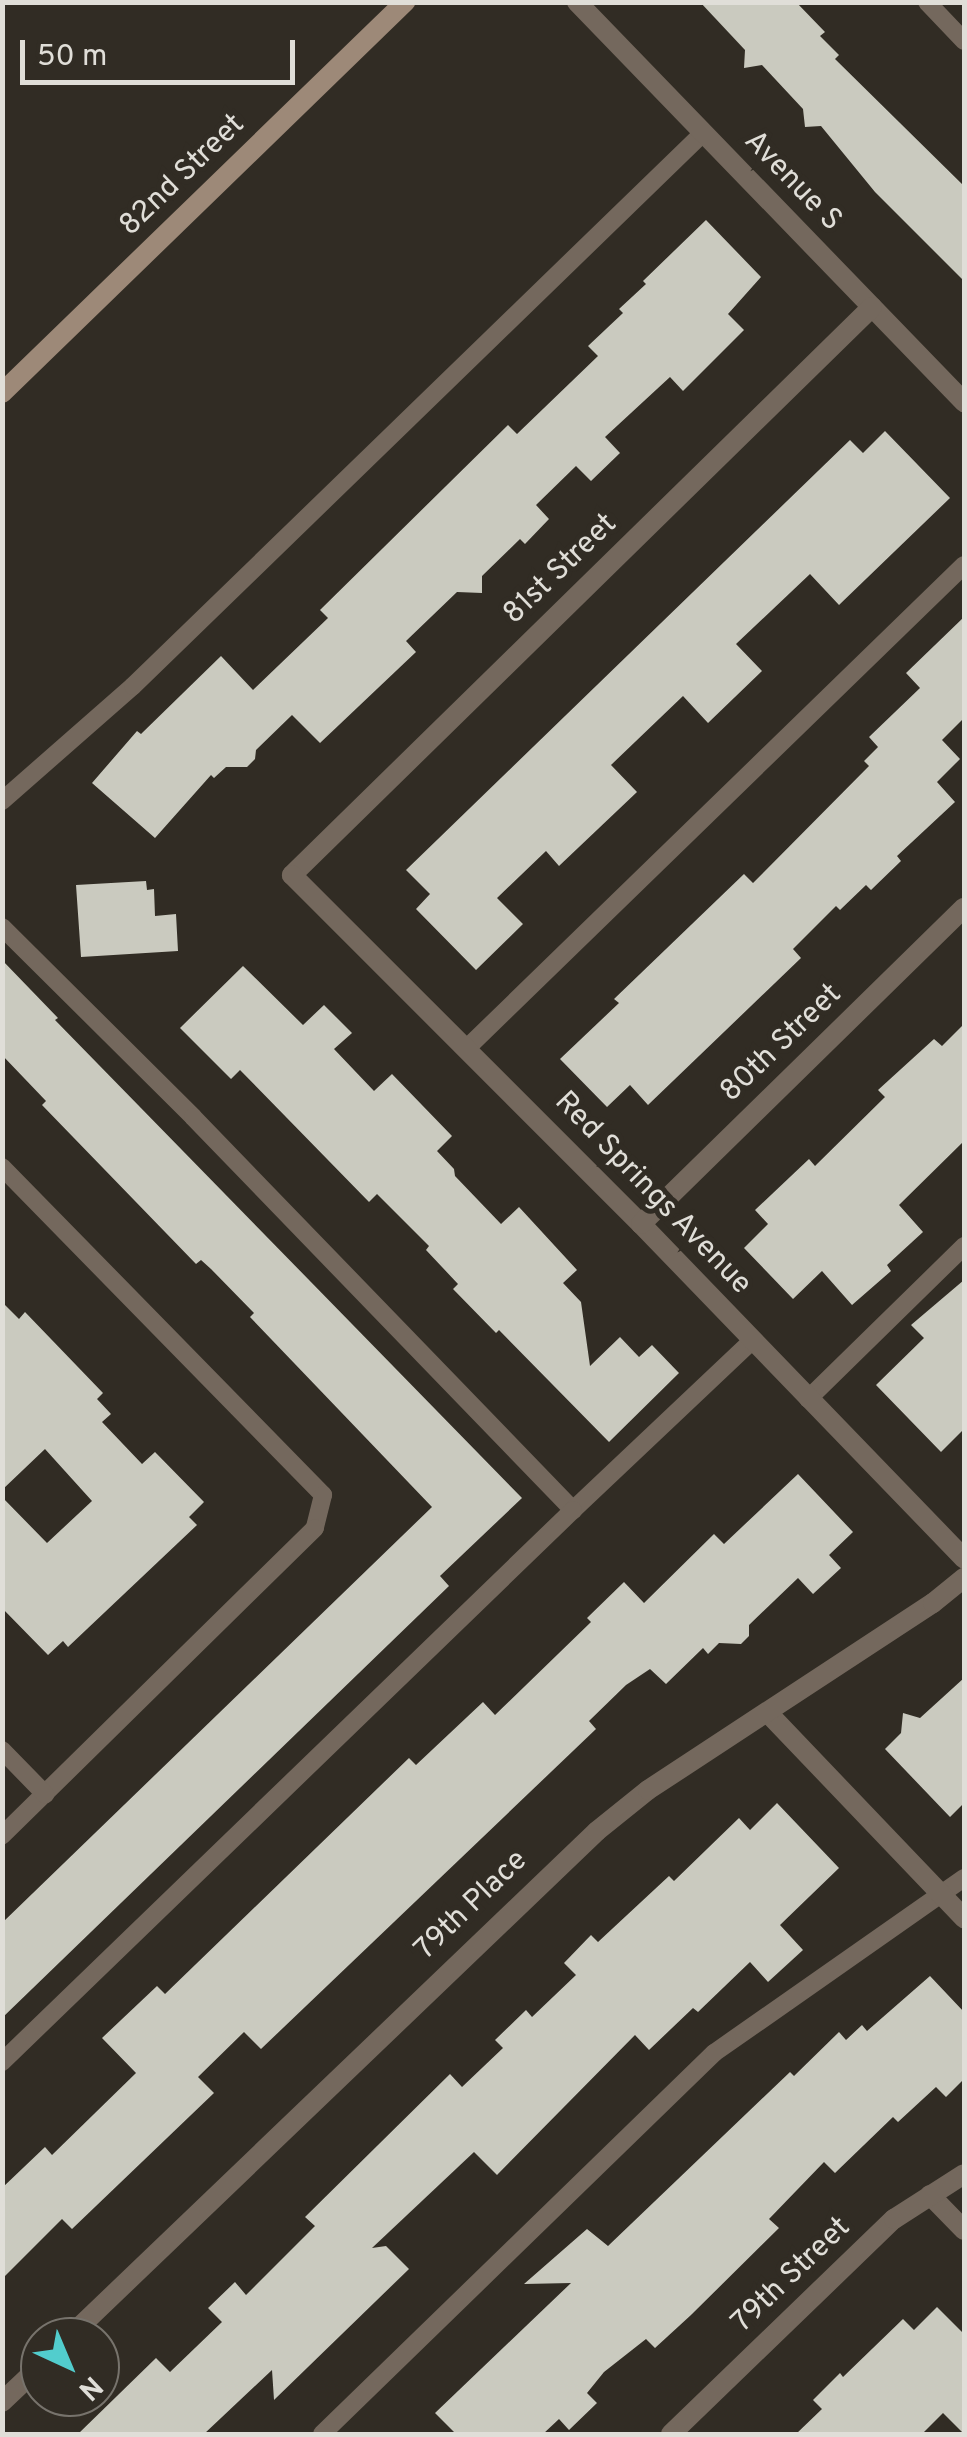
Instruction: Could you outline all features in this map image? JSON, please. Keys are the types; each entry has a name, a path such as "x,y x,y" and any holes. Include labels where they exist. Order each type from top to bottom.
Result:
{"main road":[{"name":"82nd Street","path":"2,393 405,2"}],"street":[{"name":"Avenue S","path":"577,2 964,402"},
{"name":"81st Street","path":"292,875 872,307"},
{"name":"Red Springs Avenue","path":"292,875 467,1048 964,1558"},
{"name":"80th Street","path":"640,1224 964,908"},
{"name":"79th Place","path":"91,2317 596,1830 648,1790 964,1578"},
{"path":"768,1712 964,1918"},
{"name":"79th Street","path":"671,2434 894,2219 964,2174"},
{"path":"930,2195 964,2230"}],"lane":[{"path":"927,2 964,41"},
{"path":"2,801 133,686 704,133"},
{"path":"467,1048 964,565"},
{"path":"2,927 233,1158 572,1510"},
{"path":"2,1168 322,1496 315,1528 2,1836"},
{"path":"808,1399 964,1246"},
{"path":"2,2062 752,1341"},
{"path":"2,1750 45,1794"},
{"path":"322,2434 714,2053 964,1878"}],"building":[{"path":"700,2 796,2 825,32 820,36 839,55 835,59 964,186 964,281 875,192 821,126 805,127 803,109 762,65 744,68 745,50"},
{"path":"706,220 761,277 728,314 744,330 683,391 670,377 605,437 620,453 591,481 576,466 536,505 549,519 525,544 520,539 482,576 482,593 457,592 406,641 416,652 320,743 292,715 256,750 255,759 247,767 226,767 214,778 211,775 155,838 92,783 137,731 141,734 221,656 253,690 328,618 320,610 508,425 517,434 598,356 588,346 623,313 619,309 646,284 643,281"},
{"path":"885,431 950,498 839,605 810,574 736,644 762,671 708,723 683,696 611,765 637,792 559,866 546,851 497,898 523,924 476,970 416,909 430,894 406,870 850,440 863,453"},
{"path":"964,617 964,718 942,740 960,759 937,782 955,802 897,856 901,861 871,890 866,885 840,910 836,906 793,949 801,958 648,1105 630,1085 607,1107 560,1059 619,1003 614,999 744,874 753,883 869,766 864,761 878,747 869,737 920,688 906,673"},
{"path":"146,881 147,890 154,889 155,916 176,914 178,951 81,957 76,885"},
{"path":"2,960 58,1018 55,1020 522,1498 440,1576 449,1586 2,2018 2,1923 432,1507 250,1317 254,1313 201,1260 196,1264 42,1105 46,1101 2,1055"},
{"path":"243,966 303,1025 324,1005 352,1033 334,1049 374,1091 392,1074 452,1136 437,1151 454,1169 455,1176 501,1224 519,1207 577,1270 563,1283 581,1302 590,1366 620,1337 639,1357 652,1345 679,1373 609,1442 453,1289 458,1284 426,1250 429,1246 377,1194 369,1202 240,1070 231,1079 180,1028"},
{"path":"964,1024 964,1141 899,1205 923,1232 887,1265 891,1271 852,1305 822,1271 793,1299 744,1248 768,1224 755,1210 809,1159 815,1166 885,1097 878,1090 934,1039 942,1046"},
{"path":"964,1280 964,1429 941,1452 876,1385 924,1338 911,1325"},
{"path":"2,1302 19,1319 25,1312 103,1393 97,1399 111,1414 102,1422 142,1464 155,1452 204,1502 189,1517 197,1525 68,1647 63,1641 48,1655 2,1608 2,1497 47,1543 92,1501 45,1449 2,1490"},
{"path":"798,1474 853,1532 829,1555 841,1568 813,1594 798,1578 749,1625 749,1636 741,1644 719,1643 708,1654 703,1648 666,1684 650,1669 626,1685 589,1721 596,1729 261,2049 244,2032 198,2077 214,2093 72,2229 62,2219 2,2279 2,2188 45,2147 52,2155 136,2073 102,2038 157,1986 165,1994 409,1758 416,1765 483,1702 495,1715 591,1622 587,1618 624,1582 644,1603 714,1534 724,1544"},
{"path":"964,1678 964,1803 950,1817 885,1749 901,1733 903,1713 920,1718"},
{"path":"777,1803 839,1868 780,1925 803,1950 768,1982 750,1962 698,2012 693,2008 649,2050 635,2035 497,2175 474,2152 372,2248 386,2246 409,2269 274,2400 272,2370 204,2434 78,2434 95,2417 120,2417 120,2393 156,2358 170,2372 222,2322 208,2308 235,2282 246,2295 315,2226 305,2217 450,2074 462,2087 503,2048 495,2040 526,2010 532,2017 576,1975 564,1963 591,1935 598,1942 669,1876 674,1881 739,1818 750,1830"},
{"path":"930,1976 964,2012 964,2079 946,2097 936,2087 898,2122 893,2117 835,2173 824,2162 769,2219 779,2228 691,2315 655,2348 646,2339 604,2372 587,2393 597,2403 569,2430 559,2419 543,2434 456,2434 435,2413 571,2283 524,2284 587,2229 608,2246 790,2072 794,2076 839,2032 846,2040 862,2025 867,2031"},
{"path":"937,2307 964,2334 964,2434 943,2413 922,2434 796,2434 822,2409 813,2400 840,2373 843,2377 903,2319 914,2330"}]}
